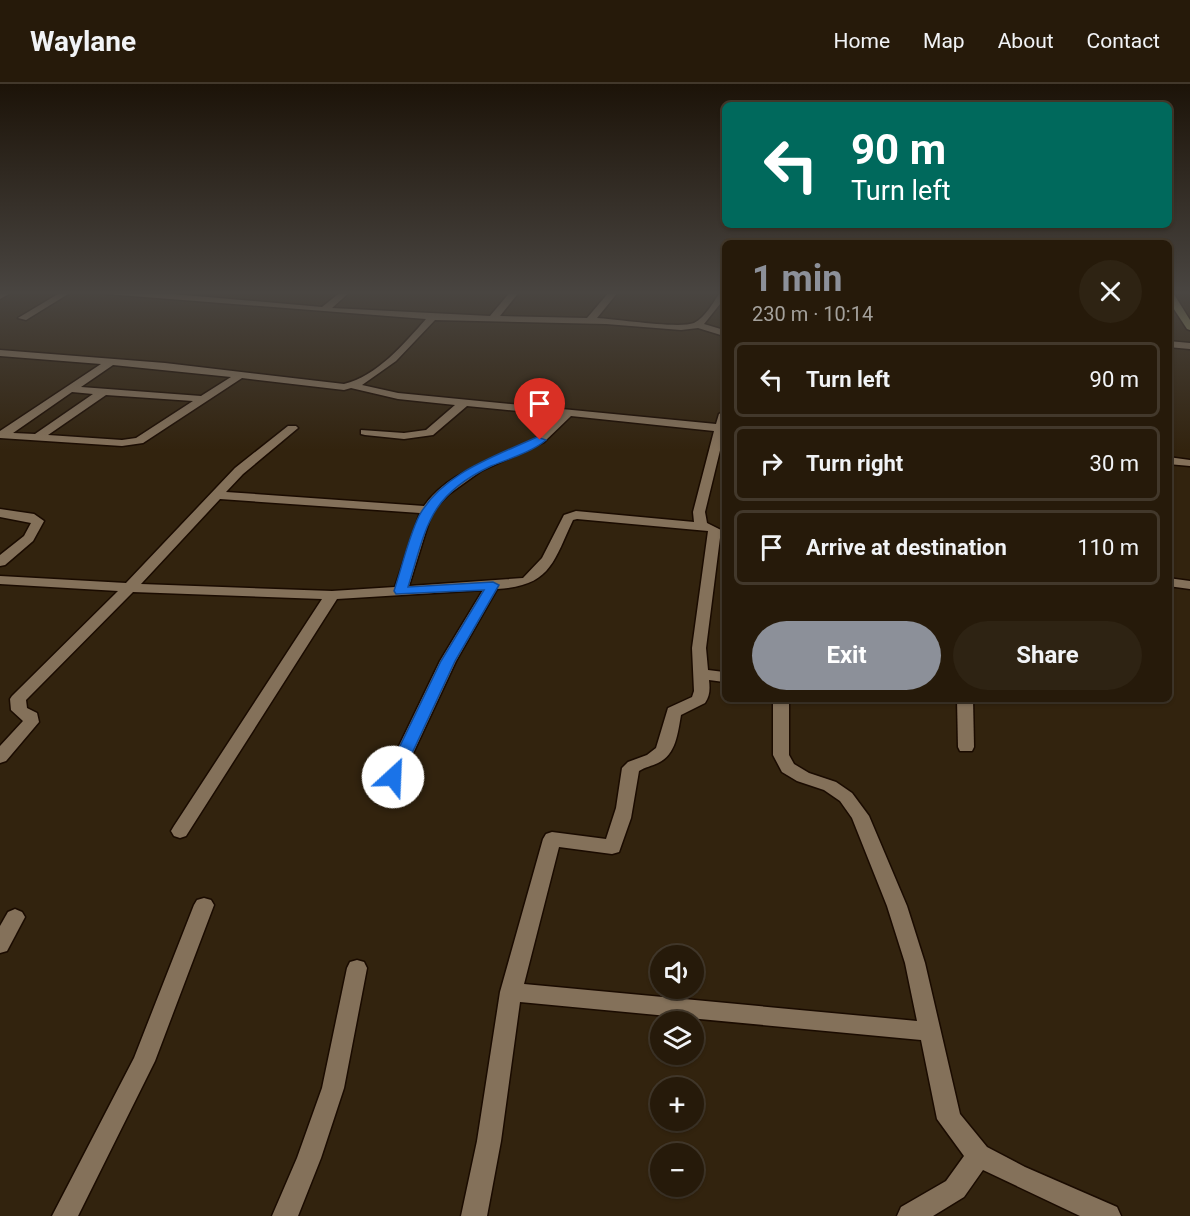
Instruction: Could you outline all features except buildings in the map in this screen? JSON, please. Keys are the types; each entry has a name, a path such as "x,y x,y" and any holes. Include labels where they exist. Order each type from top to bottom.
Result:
{"street":[{"path":"353,386 410,344"},
{"path":"1172,344 1190,346"},
{"path":"0,354 112,362 334,387 353,386 398,396 721,428"},
{"path":"0,365 18,355"},
{"path":"3,437 112,362"},
{"path":"3,437 122,443 138,441 240,375"},
{"path":"70,389 204,399"},
{"path":"36,438 104,392"},
{"path":"366,432 404,436 429,433 464,403"},
{"path":"401,591 411,554 429,510 456,482 477,469 540,440 567,414"},
{"path":"714,529 699,520 699,512 722,423"},
{"path":"0,758 31,722 31,717 19,710 18,699 130,587 238,471 292,428"},
{"path":"1172,461 1190,463"},
{"path":"216,495 429,510"},
{"path":"0,513 30,517 38,521 38,526 30,536 0,562"},
{"path":"0,580 59,585 332,595 493,585 529,582 534,578 539,573 568,518 576,515 714,529"},
{"path":"474,1216 489,1141 511,992 552,840 612,846 630,795 631,768 639,762 655,758 666,747 674,712 699,700 702,691 699,648 714,529"},
{"path":"1172,583 1190,585"},
{"path":"393,777 448,661 493,585"},
{"path":"180,831 332,595"},
{"path":"701,674 722,677"},
{"path":"781,702 781,755 788,768 803,777 830,786 846,797 860,816 915,963 949,1119 979,1155 1016,1175 1108,1216"},
{"path":"965,702 966,747"},
{"path":"65,1216 144,1061 204,905"},
{"path":"0,945 15,917"},
{"path":"285,1216 309,1158 333,1088 357,968"},
{"path":"511,992 929,1030"},
{"path":"910,1216 955,1188 979,1155"}],"route":[{"path":"393,777 448,661 493,585 401,591 424,518 431,505 456,482 477,469 540,440"}]}
